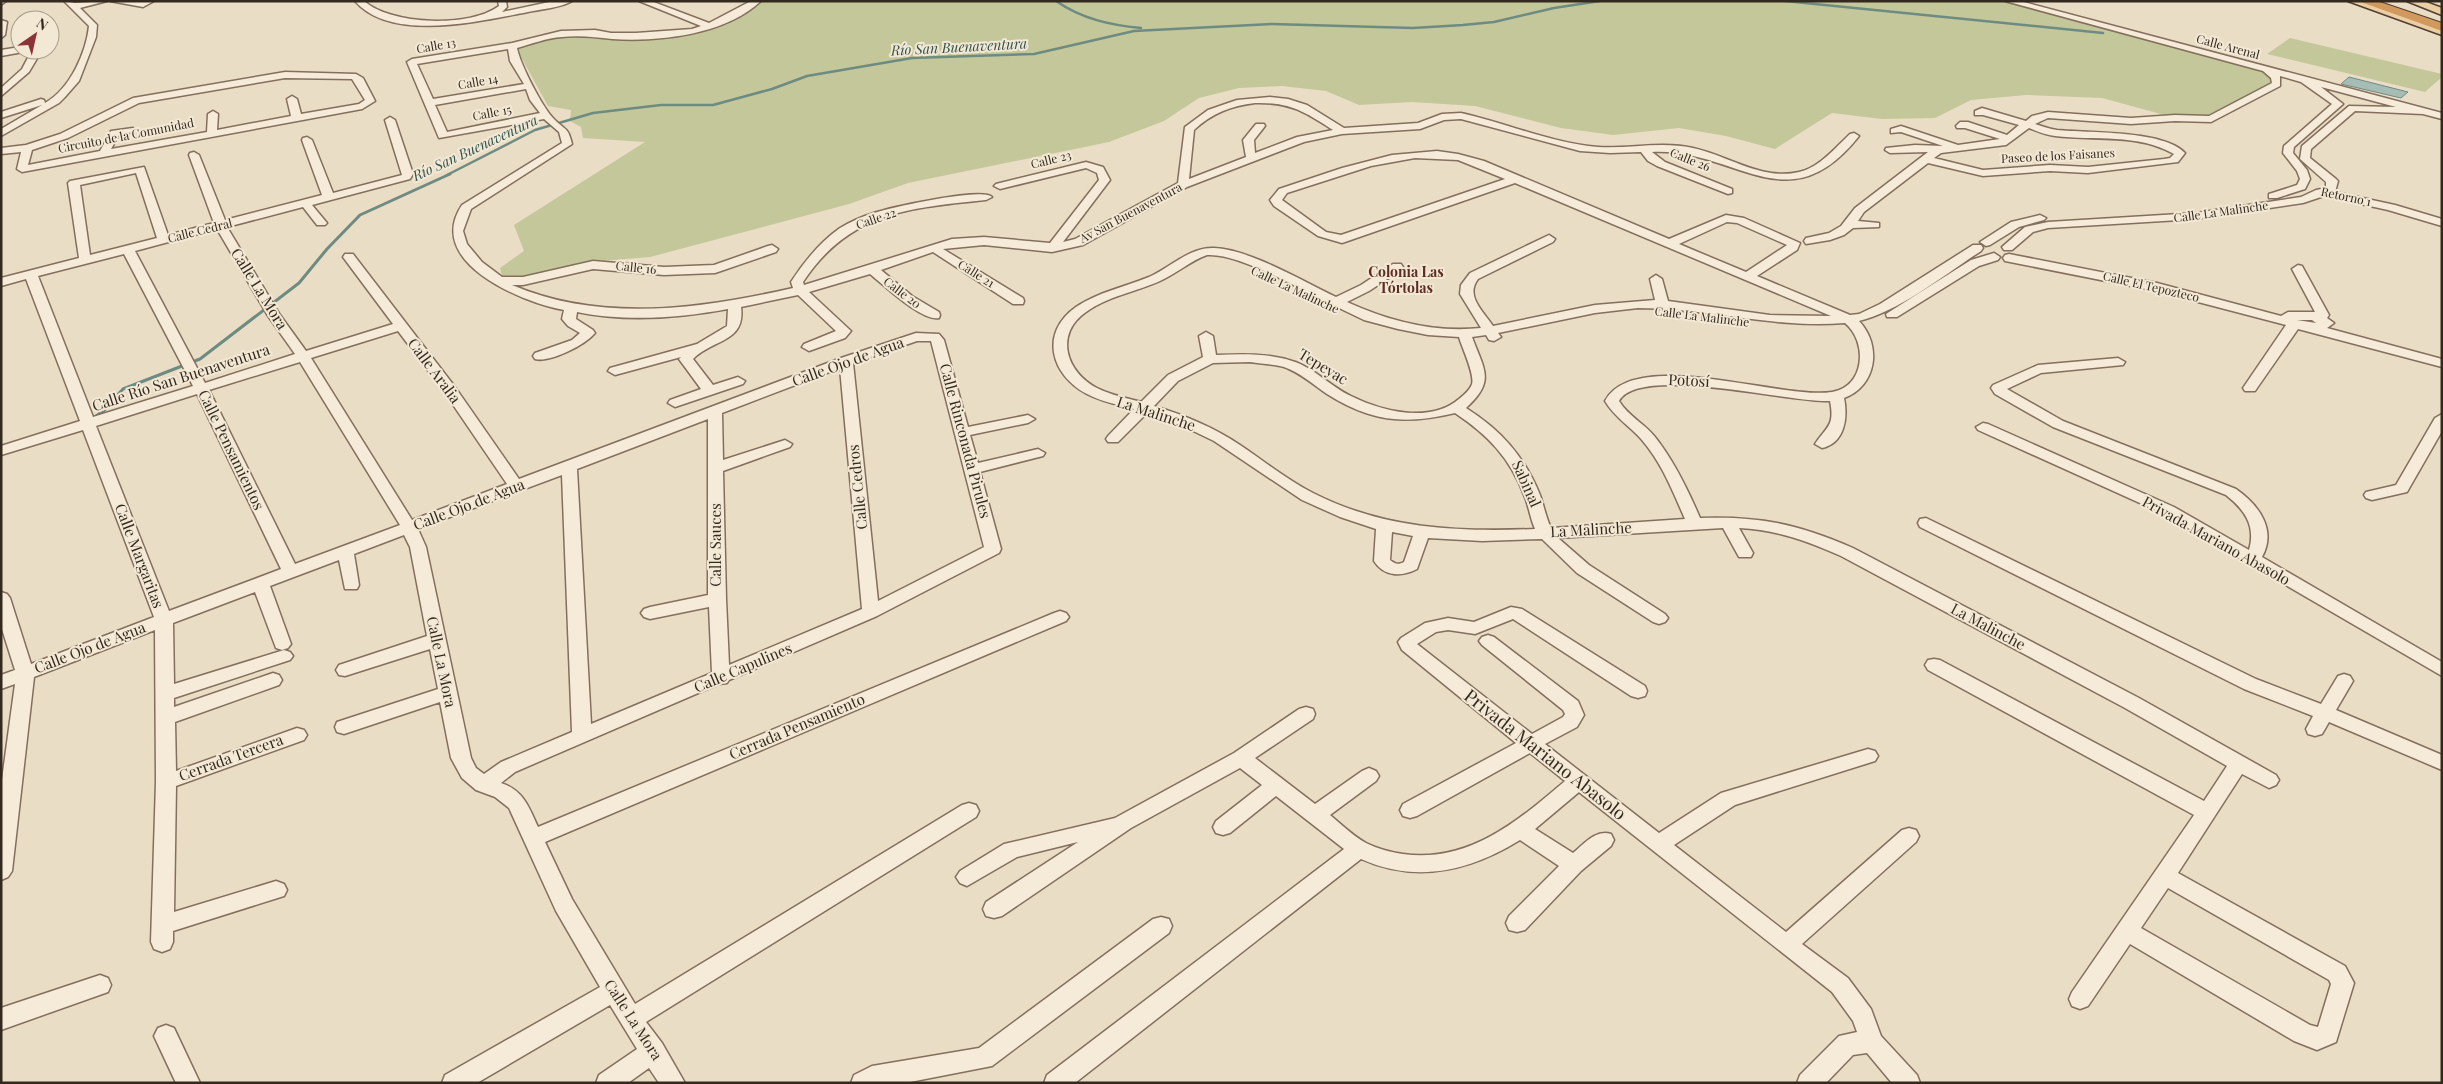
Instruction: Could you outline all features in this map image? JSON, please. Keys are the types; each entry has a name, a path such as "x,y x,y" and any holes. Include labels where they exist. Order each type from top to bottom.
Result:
{"highway":[{"path":"2355,1 2442,25"},
{"path":"2388,1 2442,20"},
{"path":"2408,2 2423,9 2442,14"}],"main road":[{"path":"2408,2 2442,14"},
{"path":"2371,4 2442,32"}],"street":[{"path":"71,4 103,1"},
{"path":"114,1 144,4 150,1"},
{"path":"360,1 373,11 404,20 447,22 486,18 568,1"},
{"path":"486,18 503,7 502,2 518,7 551,1"},
{"path":"643,1 709,26"},
{"path":"549,119 535,100 530,86 515,61 512,46 561,34 660,35 693,32 709,26 757,1"},
{"name":"Calle Arenal","path":"2009,1 2442,116"},
{"path":"1,133 56,102 74,81 94,34 93,25 71,4"},
{"path":"1,35 3,22"},
{"name":"Calle 13","path":"443,136 412,62 512,46"},
{"path":"1,93 26,70 32,60"},
{"path":"1890,150 1915,148 1938,150 1991,146 2010,139 2036,118 2070,115 2131,121 2211,119 2277,84 2276,77 2266,69"},
{"name":"Circuito de la Comunidad","path":"302,75 353,76 358,78 370,101 362,106 22,169 27,148 64,136 136,100 262,78 302,75"},
{"path":"2161,119 2218,124 2232,120 2302,79 2334,108 2349,111 2424,111"},
{"name":"Calle 14","path":"429,103 530,86"},
{"path":"1,115 62,95"},
{"path":"292,99 297,118"},
{"path":"1183,185 1189,129 1204,116 1223,108 1241,102 1259,100 1288,102 1300,106 1342,131"},
{"path":"2301,188 2305,179 2302,170 2288,153 2289,146 2334,108"},
{"name":"Paseo de los Faisanes","path":"1926,159 1973,172 1991,173 2050,168 2088,170 2164,162 2174,160 2180,153 2176,149 2160,144 2102,134 2064,134 2026,125 1982,111 1979,113"},
{"path":"2326,193 2332,190 2332,180 2305,159 2304,154 2306,148 2349,111"},
{"path":"212,133 213,114"},
{"name":"Av San Buenaventura","path":"549,119 564,130 568,144 466,207 457,222 459,245 483,270 520,295 571,307 609,313 676,312 734,304 800,290 950,243 977,240 1052,248 1079,242 1183,185 1301,139 1342,131 1406,128 1420,126 1442,117 1461,116 1572,146 1599,150 1678,148 1693,151 1754,172 1785,177 1810,173 1854,136"},
{"name":"Calle 15","path":"443,136 549,119"},
{"name":"Calle Cedral","path":"1,282 399,180 408,174 390,120"},
{"path":"1961,126 1964,124 2010,139"},
{"path":"1252,158 1247,148 1248,139 1250,134 1260,126"},
{"path":"1895,131 1901,129 1960,148"},
{"path":"104,153 115,133 129,130"},
{"path":"2160,144 2180,138"},
{"path":"307,140 329,198"},
{"path":"1,151 27,148"},
{"name":"Calle 26","path":"1645,150 1652,159 1661,164 1728,191"},
{"path":"1810,241 1832,236 1852,224 1859,210 1938,150"},
{"name":"Calle La Mora","path":"194,155 221,226 274,316 303,356 409,528 418,548 461,758 469,773 484,785 502,791 517,802 535,837 564,905 631,1019 654,1051 673,1083"},
{"path":"1515,179 1342,239 1322,234 1278,204 1276,200 1282,191 1386,160 1410,156 1460,157 1515,179 1852,322 1865,340 1868,354 1866,366 1860,378 1850,389 1836,396 1840,413 1838,426 1833,435 1822,444"},
{"name":"Calle 23","path":"1000,186 1086,165 1099,168 1103,172 1105,180 1052,248"},
{"path":"85,261 74,183 140,168 164,240"},
{"name":"Retorno 1","path":"2332,180 2390,207"},
{"name":"Retorno 1","path":"2301,188 2390,207 2442,223"},
{"name":"Calle La Malinche","path":"1492,334 1601,307 1632,303 1662,304 1790,322 1852,322 1892,302 2015,224 2038,218 2190,210 2253,200 2301,188"},
{"name":"Calle La Malinche","path":"2010,251 2029,229 2048,225 2196,216 2272,206 2326,193"},
{"name":"Calle 22","path":"800,290 797,282 805,269 826,246 856,224 918,206 943,201 986,197"},
{"path":"306,204 322,223"},
{"path":"1668,244 1726,218 1740,220 1794,242 1793,247 1747,277"},
{"path":"1852,224 1875,225"},
{"path":"1492,334 1466,294 1467,285 1474,276 1549,239"},
{"path":"1981,245 2010,251"},
{"path":"1981,245 1994,257 2010,251"},
{"name":"Calle 21","path":"934,248 1018,301"},
{"name":"Calle 16","path":"498,281 523,281 593,265 664,271 716,269 772,249"},
{"name":"Calle Pensamientos","path":"128,250 184,354 291,572"},
{"name":"Calle El Tepozteco","path":"2010,251 2294,322 2442,363"},
{"name":"Calle Aralia","path":"349,257 450,390 517,486"},
{"name":"Calle La Malinche","path":"1176,268 1213,262 1235,264 1333,304 1354,319 1396,332 1430,338 1492,334 1637,310 1665,310 1796,329 1852,322 1898,312 1975,263 1994,257"},
{"path":"1333,304 1365,288 1397,267"},
{"name":"La Malinche","path":"1176,268 1159,277 1108,296 1076,313 1063,328 1058,343 1066,368 1071,376 1084,388 1110,400 1145,407 1206,431 1244,453 1294,490 1320,503 1384,526 1422,532 1469,535 1545,533 1694,523 1728,523 1784,528 1847,552 2240,762 2269,780"},
{"name":"Calle 20","path":"872,269 908,299 934,315"},
{"path":"2298,269 2324,315 2324,321"},
{"name":"Calle Margaritas","path":"31,275 164,620 166,782 162,934 276,890"},
{"path":"1656,279 1662,304"},
{"path":"800,290 844,331 840,335 809,347"},
{"path":"615,371 697,348 730,331 736,322 734,304"},
{"path":"540,356 577,343 588,333 584,329 572,324 568,319 571,307"},
{"path":"2250,388 2294,322 2324,321 2442,355"},
{"name":"Calle Río San Buenaventura","path":"1,451 88,422 400,326"},
{"name":"Calle Ojo de Agua","path":"1,682 517,486 570,468 846,361 916,337 934,336 938,340"},
{"path":"1206,336 1210,359"},
{"name":"Tepeyac","path":"1113,439 1172,378 1210,359 1250,358 1289,364 1345,399 1385,414 1406,417 1429,415 1457,408 1473,394 1479,384 1478,374 1465,336"},
{"name":"Calle Rinconada Pirules","path":"938,340 993,542"},
{"path":"697,348 686,359 710,391"},
{"name":"Calle Cedros","path":"846,361 871,612"},
{"path":"2118,362 2038,369 1998,388 2058,424 2231,492 2246,502 2256,520 2262,538 2260,549 2252,560"},
{"name":"Potosí","path":"1694,523 1671,472 1649,438 1616,410 1612,401 1614,394 1623,388 1654,381 1683,379 1782,394 1836,396"},
{"path":"675,403 738,381"},
{"name":"Sabinal","path":"1457,408 1495,435 1517,460 1528,483 1545,533 1586,571 1659,618"},
{"name":"Calle Sauces","path":"715,411 716,599 721,678"},
{"path":"2372,495 2402,489 2442,418"},
{"path":"963,432 1028,419"},
{"name":"Privada Mariano Abasolo","path":"1983,426 2168,510 2442,670"},
{"path":"716,468 785,444"},
{"path":"973,470 1038,453"},
{"path":"570,468 582,735"},
{"path":"1728,523 1745,553"},
{"path":"1926,523 2242,680 2320,722 2378,734 2442,763"},
{"path":"1384,526 1382,561 1392,569 1403,569 1411,565 1422,532"},
{"name":"Calle Capulines","path":"484,785 508,768 871,612 986,554 993,548 993,542"},
{"path":"346,552 351,585"},
{"path":"164,694 283,650 260,583"},
{"path":"1,598 24,673 1,871"},
{"path":"650,613 716,599"},
{"name":"Privada Mariano Abasolo","path":"1638,691 1516,613 1511,613 1475,628 1448,624 1431,627 1407,642 1424,659 1786,945 1840,985 1863,1016 1872,1042"},
{"name":"Cerrada Pensamiento","path":"535,837 1060,616"},
{"path":"345,670 436,640"},
{"path":"1410,810 1570,722 1575,714 1571,706 1488,641"},
{"path":"1934,665 2207,812"},
{"path":"165,718 273,680"},
{"path":"2320,722 2344,681"},
{"path":"344,726 447,693"},
{"path":"994,910 1124,822 1241,758 1306,714"},
{"name":"Cerrada Tercera","path":"166,782 297,735"},
{"path":"1659,844 1728,799 1868,756"},
{"path":"1241,758 1360,849 1387,860 1426,866 1467,859 1521,830 1579,781"},
{"path":"2080,999 2166,876 2240,762"},
{"path":"1315,815 1369,776"},
{"path":"1223,827 1276,785"},
{"path":"631,1019 969,811"},
{"path":"967,877 1011,850 1124,822"},
{"path":"1521,830 1574,865"},
{"path":"1786,945 1909,836"},
{"path":"1517,923 1574,865 1604,840"},
{"path":"1056,1083 1360,849"},
{"path":"2126,931 2302,1033 2317,1039 2328,1034 2343,983 2337,973 2166,876"},
{"path":"864,1083 872,1077 984,1058 1161,926"},
{"path":"1,1019 100,985"},
{"path":"454,1083 614,991"},
{"path":"166,1036 188,1083"},
{"path":"1808,1083 1847,1044 1872,1042 1905,1082"},
{"path":"608,1083 654,1051"}],"green space":[{"path":"761,1 2004,1 2262,70 2276,81 2202,118 2161,114 2102,98 2026,95 1971,100 1935,118 1882,119 1832,113 1775,149 1726,136 1679,128 1613,135 1561,128 1475,106 1412,102 1359,105 1326,91 1282,86 1239,88 1199,98 1164,121 1109,142 908,183 849,204 650,257 589,262 545,276 503,279 500,268 524,251 514,225 645,142 583,138 581,127 570,121 571,110 548,106 515,46 560,35 591,33 642,39 691,34 723,23 758,5"},
{"path":"2290,38 2442,74 2442,77 2425,92 2267,54"}],"water":[{"path":"2349,77 2408,92 2401,98 2341,84"}],"waterway":[{"path":"1056,1 1086,17 1118,25 1141,28"},
{"name":"Río San Buenaventura","path":"447,175 535,130 593,113 661,105 713,105 772,89 807,76 912,58 1034,54 1134,31 1272,24 1413,28 1463,25 1494,22 1554,8 1600,1"},
{"name":"Río San Buenaventura","path":"1785,1 2103,33"},
{"name":"Río San Buenaventura","path":"110,403 123,389 200,359 299,283 327,249 360,215 450,174"},
{"name":"Río San Buenaventura","path":"95,419 112,401"}],"district":[{"name":"Colonia Las Tórtolas","path":"1406,280"}]}
